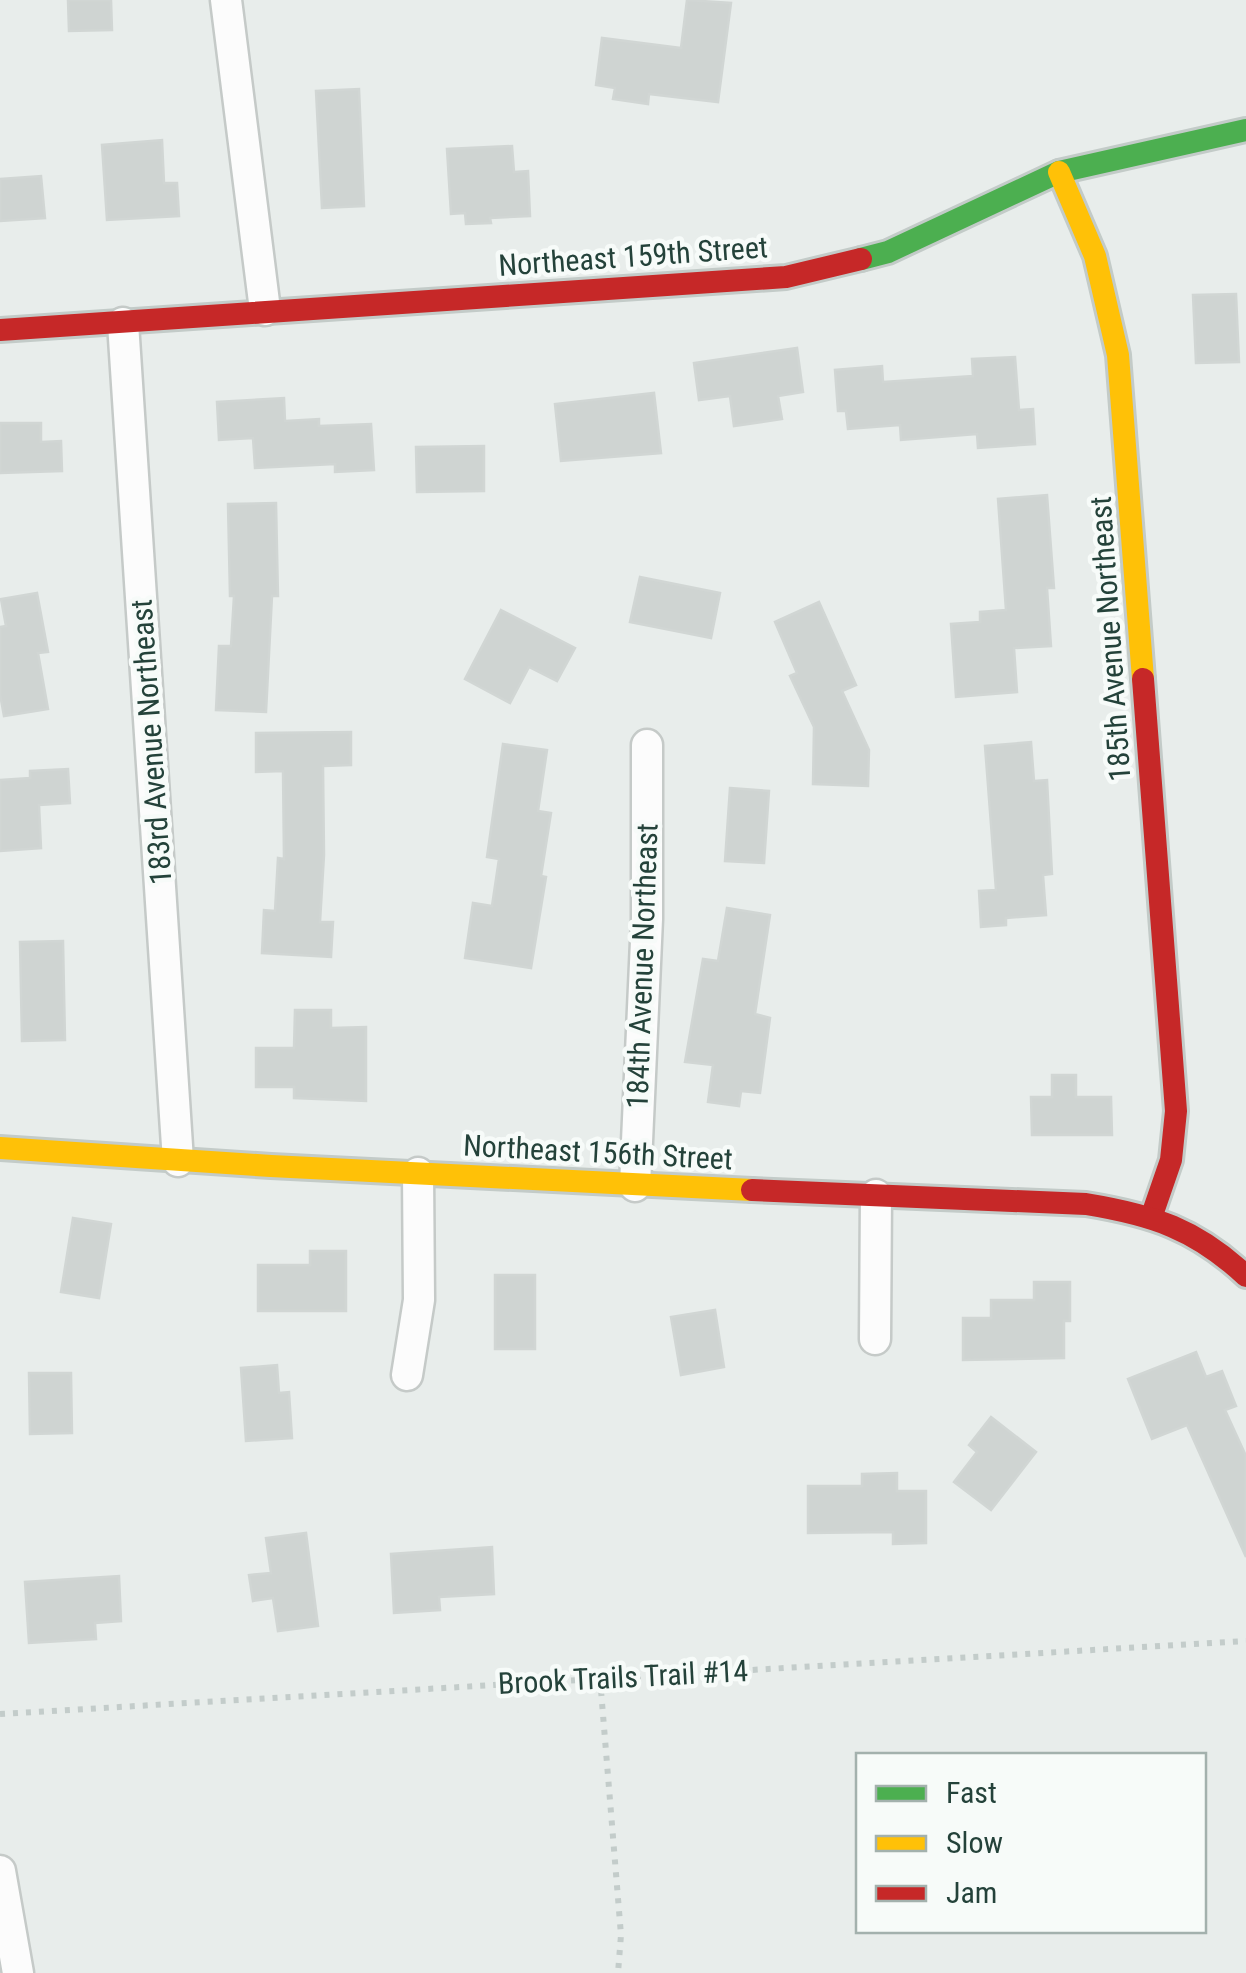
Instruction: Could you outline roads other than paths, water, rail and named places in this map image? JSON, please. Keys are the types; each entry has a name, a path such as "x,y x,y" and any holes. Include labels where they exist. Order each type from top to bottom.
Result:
{"street":[{"path":"226,0 265,310"},
{"name":"Northeast 159th Street","path":"0,330 786,277 888,252 1059,172 1246,130"},
{"name":"185th Avenue Northeast","path":"1059,172 1095,256 1118,355 1176,1111 1171,1160 1152,1215"},
{"name":"183rd Avenue Northeast","path":"124,323 178,1162"},
{"name":"184th Avenue Northeast","path":"635,1186 647,918 647,745"},
{"name":"Northeast 156th Street","path":"0,1148 178,1162 635,1186 1086,1204 1152,1215 1188,1231 1246,1276"},
{"path":"408,1375 419,1300 418,1173"},
{"path":"875,1339 876,1195"},
{"path":"0,1871 18,1973"}]}
